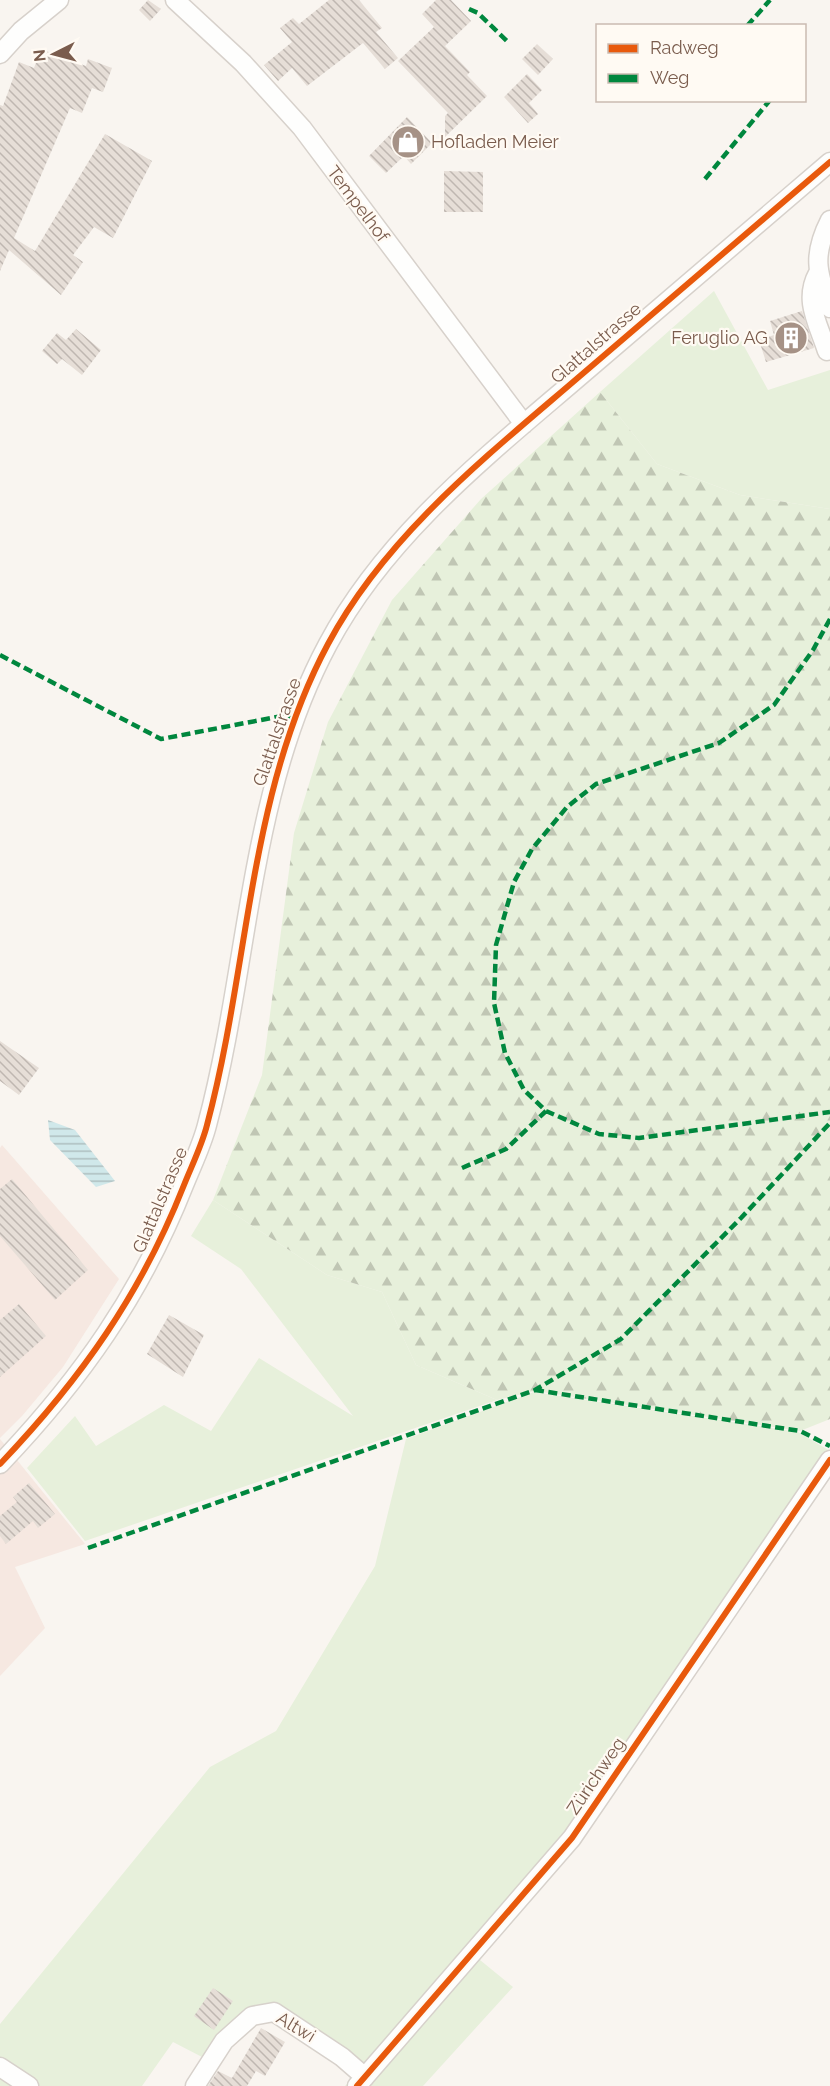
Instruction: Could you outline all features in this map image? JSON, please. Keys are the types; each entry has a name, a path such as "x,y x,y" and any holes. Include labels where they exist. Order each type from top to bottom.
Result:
{"street":[{"path":"0,54 21,31 59,0"},
{"name":"Tempelhof","path":"175,0 243,63 302,128 524,424"},
{"name":"Glattalstrasse","path":"0,1464 44,1417 88,1363 140,1281 165,1234 207,1128 232,1014 261,840 275,778 294,717 329,641 371,578 422,519 458,482 830,162"},
{"path":"830,220 819,247 818,273 830,308"},
{"path":"818,273 810,287 810,298 826,351"},
{"name":"Zürichweg","path":"361,2081 572,1838 830,1460"},
{"name":"Altwi","path":"195,2086 224,2041 252,2016 274,2012 342,2057 361,2081"},
{"path":"0,2067 29,2086"}],"shaded area":[{"path":"2,1145 119,1279 63,1367 22,1416 0,1438 0,1148"},
{"path":"0,1439 85,1544 15,1567 45,1628 0,1676"}],"green space":[{"path":"714,291 768,390 830,370 830,509 740,495 657,464 600,392"},
{"path":"600,392 657,464 740,495 830,509 830,1419 800,1431 535,1391 497,1400 416,1365 382,1292 327,1275 213,1200 262,1075 294,833 328,722 392,600 481,499"},
{"path":"213,1200 327,1275 382,1292 416,1365 497,1400 85,1541 27,1468 75,1416 96,1446 164,1405 211,1431 259,1358 353,1416 241,1269 191,1236"},
{"path":"534,1392 798,1432 830,1451 571,1834 469,1951 513,1987 423,2086 345,2086 354,2076 258,2007 204,2058 173,2042 142,2086 0,2086 0,2024 210,1767 276,1731 375,1566 406,1439"}],"water":[{"path":"48,1120 75,1130 115,1181 96,1187 50,1140"}],"building":[{"path":"148,0 161,9 150,21 139,10"},
{"path":"329,0 359,0 382,28 376,32 398,58 385,69 363,43 307,86 292,68 278,81 264,65 292,42 280,28 293,18 299,24"},
{"path":"436,0 451,0 471,21 445,46 470,72 467,75 487,96 445,137 445,116 448,113 398,61 434,27 422,14"},
{"path":"537,44 553,59 538,75 522,59"},
{"path":"41,49 86,66 88,59 112,68 103,92 92,88 82,113 70,108 14,238 35,251 105,134 152,161 113,238 94,227 73,255 83,262 61,295 9,250 0,271 0,105 3,106 19,62 34,68"},
{"path":"527,74 542,90 529,103 538,114 528,123 504,97"},
{"name":"Hofladen Meier","path":"407,117 432,143 411,164 404,156 386,173 369,156"},
{"path":"444,171 483,172 483,212 444,212"},
{"name":"Feruglio AG","path":"802,311 814,348 766,362 759,340 774,335 770,321"},
{"path":"76,329 101,350 82,375 62,359 57,364 42,351 57,333 66,340"},
{"path":"0,1041 39,1068 19,1095 0,1081"},
{"path":"12,1179 88,1270 55,1300 0,1236 0,1189"},
{"path":"19,1304 46,1336 0,1377 0,1320"},
{"path":"169,1315 204,1335 183,1377 147,1354"},
{"path":"29,1483 55,1514 38,1528 33,1521 6,1544 0,1536 0,1516 17,1502 13,1497"},
{"path":"213,1988 233,2001 214,2030 194,2016"},
{"path":"261,2028 285,2042 265,2076 256,2071 247,2086 208,2086 218,2071 232,2078"}],"marked path":[{"path":"749,24 770,0"},
{"path":"469,9 478,13 508,42"},
{"path":"705,179 768,102"},
{"path":"830,619 813,650 774,705 719,743 596,784 567,807 532,849 514,882 496,945 494,1003 505,1053 524,1090 546,1111 599,1134 639,1138 830,1112"},
{"path":"0,655 161,739 282,716 294,717"},
{"path":"462,1168 506,1149 546,1111"},
{"path":"88,1548 535,1390 621,1339 741,1218 830,1123"},
{"path":"535,1390 800,1431 830,1446"}],"cycle path":[{"path":"0,1464 57,1400 106,1334 148,1263 197,1155 207,1125 221,1064 254,880 281,759 302,701 328,644 352,604 409,532 475,467 830,162"},
{"path":"357,2086 572,1838 830,1460"}],"place":[{"name":"Hofladen Meier","path":"408,142"},
{"name":"Feruglio AG","path":"791,338"}]}
